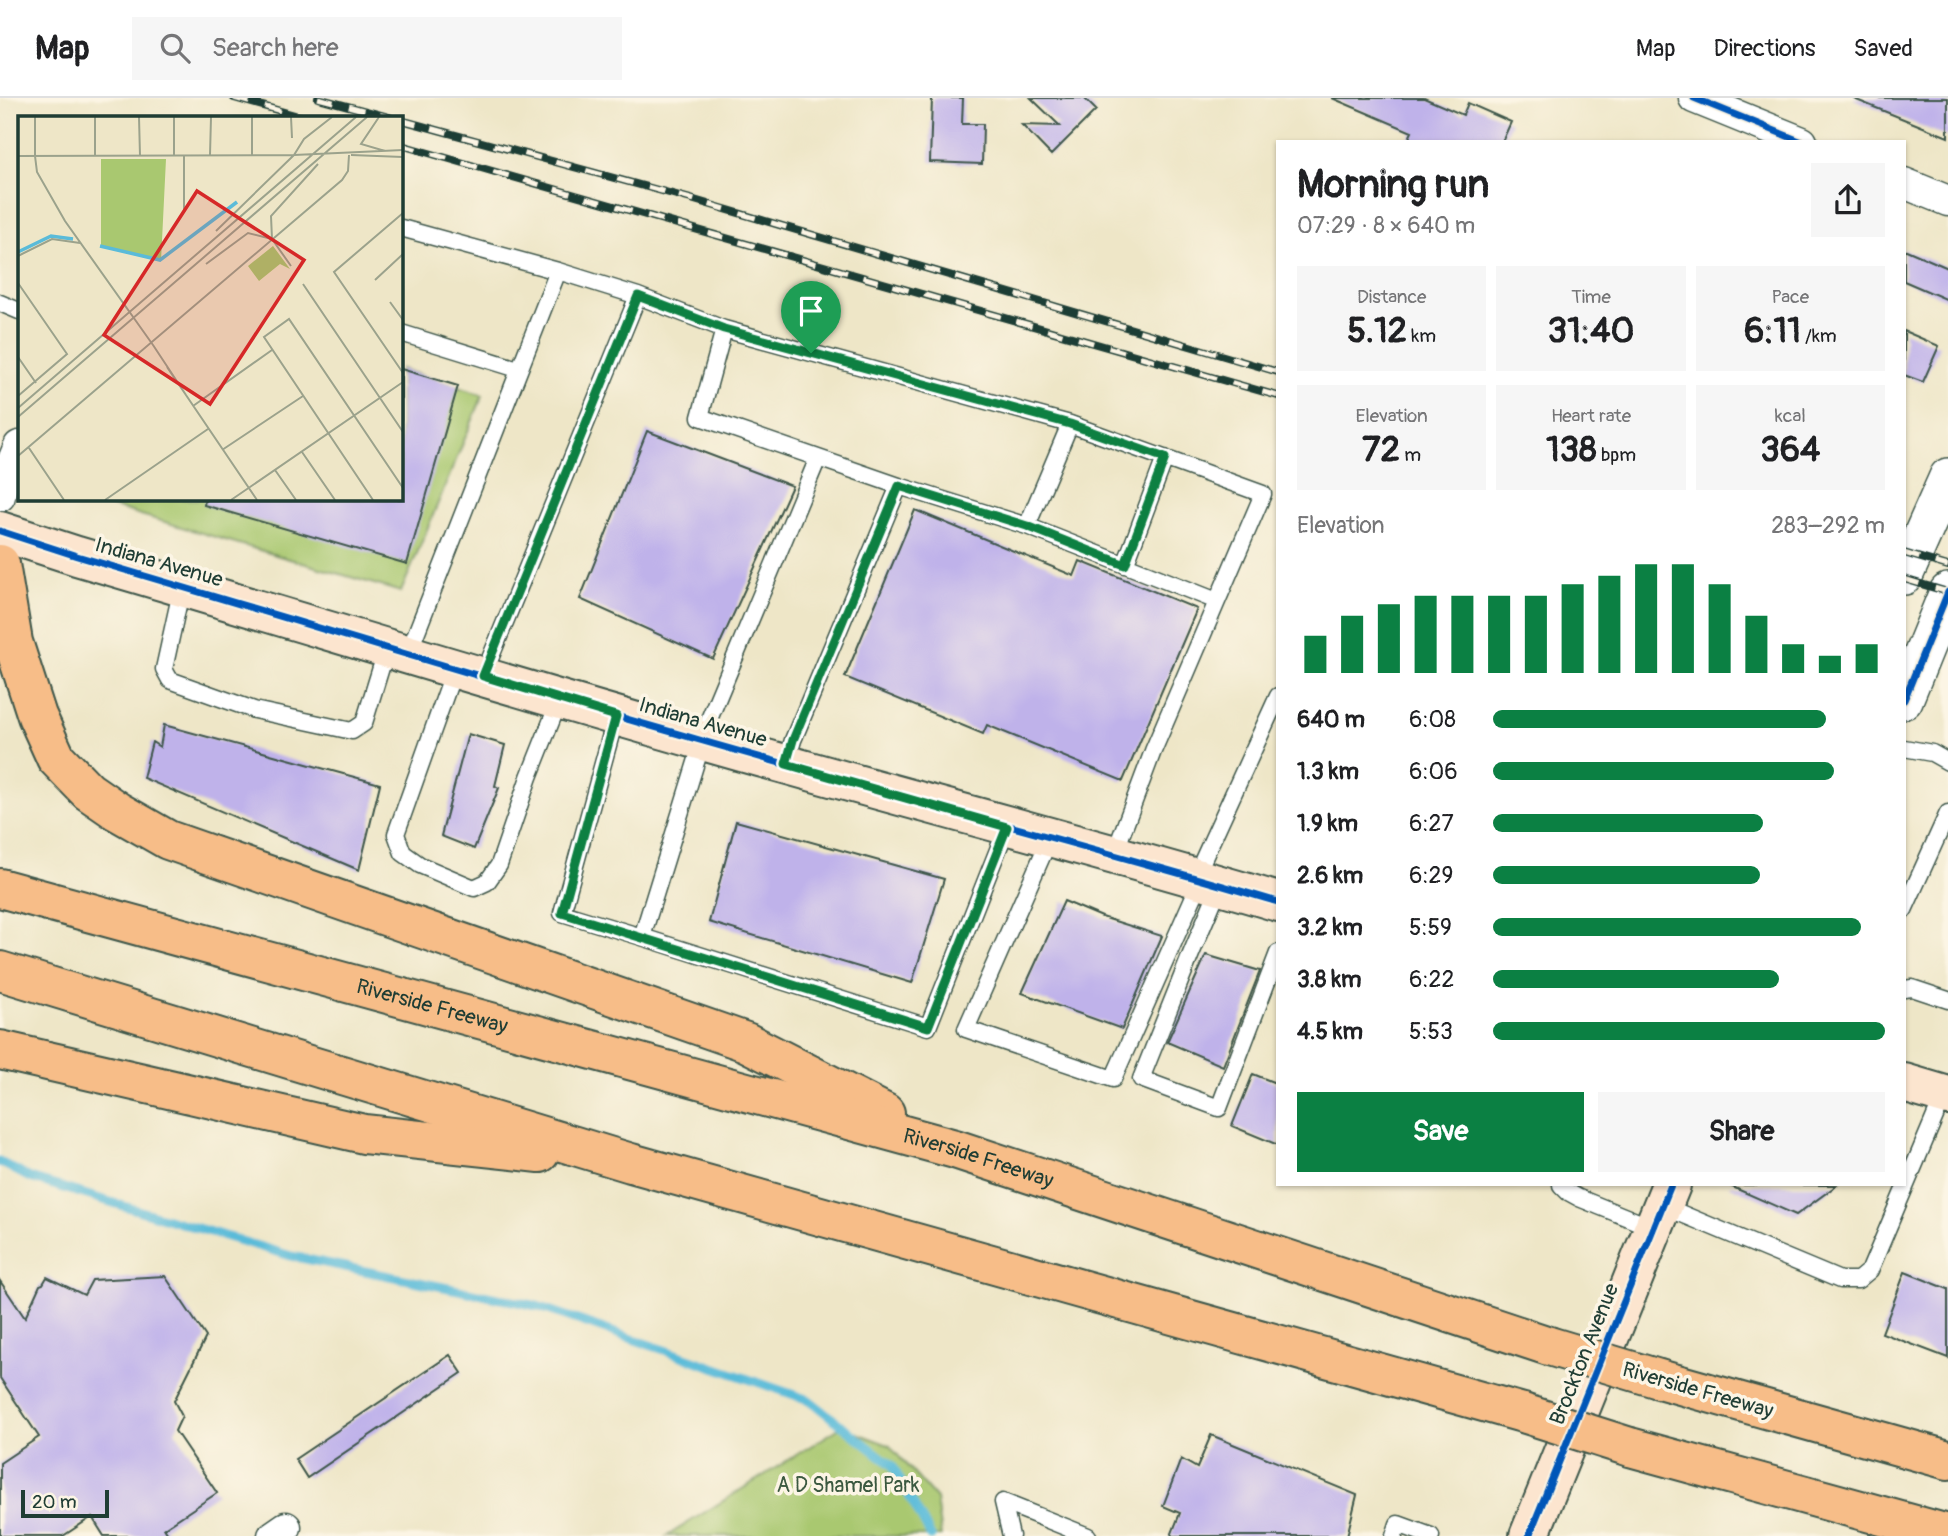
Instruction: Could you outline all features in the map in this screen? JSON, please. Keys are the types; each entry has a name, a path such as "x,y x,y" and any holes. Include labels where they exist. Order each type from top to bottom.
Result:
{"highway":[{"path":"0,564 13,642 37,716 56,758 88,790 117,811 168,840 746,1042 955,1149"},
{"name":"Riverside Freeway","path":"0,888 955,1149 1549,1346 1948,1460"},
{"path":"0,971 631,1163 1523,1413 1630,1447 1948,1534"},
{"path":"0,1050 364,1134 631,1163"}],"main road":[{"name":"Indiana Avenue","path":"0,531 616,716 1007,827 1047,845 1117,855 1204,886 1276,902"},
{"path":"1906,1084 1946,1096"},
{"name":"Brockton Avenue","path":"1529,1536 1663,1207"}],"street":[{"path":"1694,98 1797,140"},
{"path":"1906,184 1948,201"},
{"path":"0,496 18,448"},
{"path":"1906,572 1948,477"},
{"path":"1906,695 1948,592"}],"lane":[{"path":"402,228 638,296 724,329 1070,424 1270,497 1217,601 1153,751 1121,835 1117,855"},
{"path":"182,587 164,669 170,680 254,710 352,731 364,723 558,271"},
{"path":"560,699 529,777 499,865 487,882 474,888 419,865 403,853 396,834 638,296"},
{"path":"0,303 18,311"},
{"path":"724,329 700,417 899,486 1027,526 1217,601"},
{"path":"402,333 518,369"},
{"path":"1027,526 1070,424"},
{"path":"642,937 702,741 818,458"},
{"path":"1125,565 1165,458"},
{"path":"786,764 793,740 899,486"},
{"path":"1276,700 1203,860 1204,886 1191,954 1141,1079 1219,1108 1276,958"},
{"path":"616,716 562,913 928,1027 1007,827"},
{"path":"1906,748 1933,753 1948,762"},
{"path":"1906,906 1948,813"},
{"path":"1047,845 966,1029 1113,1079 1204,886"},
{"path":"1906,989 1912,988 1948,1000"},
{"path":"1562,1186 1579,1198 1663,1207 1840,1280 1858,1280 1870,1270 1946,1096"},
{"path":"1011,1536 1003,1502 1088,1536"},
{"path":"1394,1536 1398,1524 1431,1536"}],"green space":[{"path":"402,369 483,395 401,592 90,500 402,500"},
{"name":"A D Shamel Park","path":"841,1427 889,1445 936,1499 941,1536 667,1536"}],"building":[{"path":"932,98 963,98 962,124 983,124 982,164 930,162"},
{"path":"1031,98 1084,98 1096,110 1051,155 1022,125 1060,126"},
{"path":"1332,98 1424,98 1463,115 1468,103 1511,122 1503,140 1408,140 1412,132"},
{"path":"1948,98 1948,137 1854,99"},
{"path":"1906,250 1948,268 1948,300 1906,282"},
{"path":"1906,332 1939,346 1923,382 1906,376"},
{"path":"402,369 458,386 407,564 204,505 205,500 402,500"},
{"path":"647,431 792,486 713,659 580,599"},
{"path":"915,510 1074,576 1080,561 1197,609 1123,781 987,725 983,734 845,677"},
{"path":"164,725 380,784 359,870 143,778 152,742 160,747"},
{"path":"468,734 505,745 495,786 499,788 474,849 441,836"},
{"path":"736,821 944,879 912,983 709,922"},
{"path":"1064,901 1102,917 1162,936 1122,1029 1022,993"},
{"path":"1206,955 1260,971 1223,1066 1167,1042"},
{"path":"1253,1074 1276,1083 1276,1144 1232,1126"},
{"path":"1730,1186 1836,1186 1796,1215"},
{"path":"1905,1272 1948,1289 1948,1358 1882,1333"},
{"path":"165,1276 206,1337 174,1401 182,1416 175,1431 217,1493 164,1528 169,1536 104,1536 92,1517 63,1536 0,1536 0,1463 39,1437 0,1378 0,1281 25,1318 40,1285 47,1277 84,1295 92,1280"},
{"path":"450,1355 462,1373 307,1478 295,1459"},
{"path":"1211,1435 1357,1495 1347,1536 1171,1536 1180,1513 1163,1506 1181,1459 1197,1468"}],"waterway":[{"path":"0,1162 30,1178 291,1256 537,1306 809,1400 892,1465 931,1536"}],"railway":[{"path":"234,98 298,116"},
{"path":"318,98 385,116"},
{"path":"402,120 691,199 1276,371"},
{"path":"402,145 1276,395"},
{"path":"1906,554 1948,566"},
{"path":"1906,580 1948,592"}],"cycle path":[{"path":"1694,98 1797,140"},
{"path":"0,531 625,719 1276,901"},
{"path":"1906,695 1948,592"},
{"path":"1529,1536 1671,1186"}],"route":[{"path":"638,296 724,329 811,353 1070,424 1165,458 1125,565 1027,526 899,486 793,740 786,764 1007,827 928,1027 562,913 616,716 483,676 638,296"}]}
